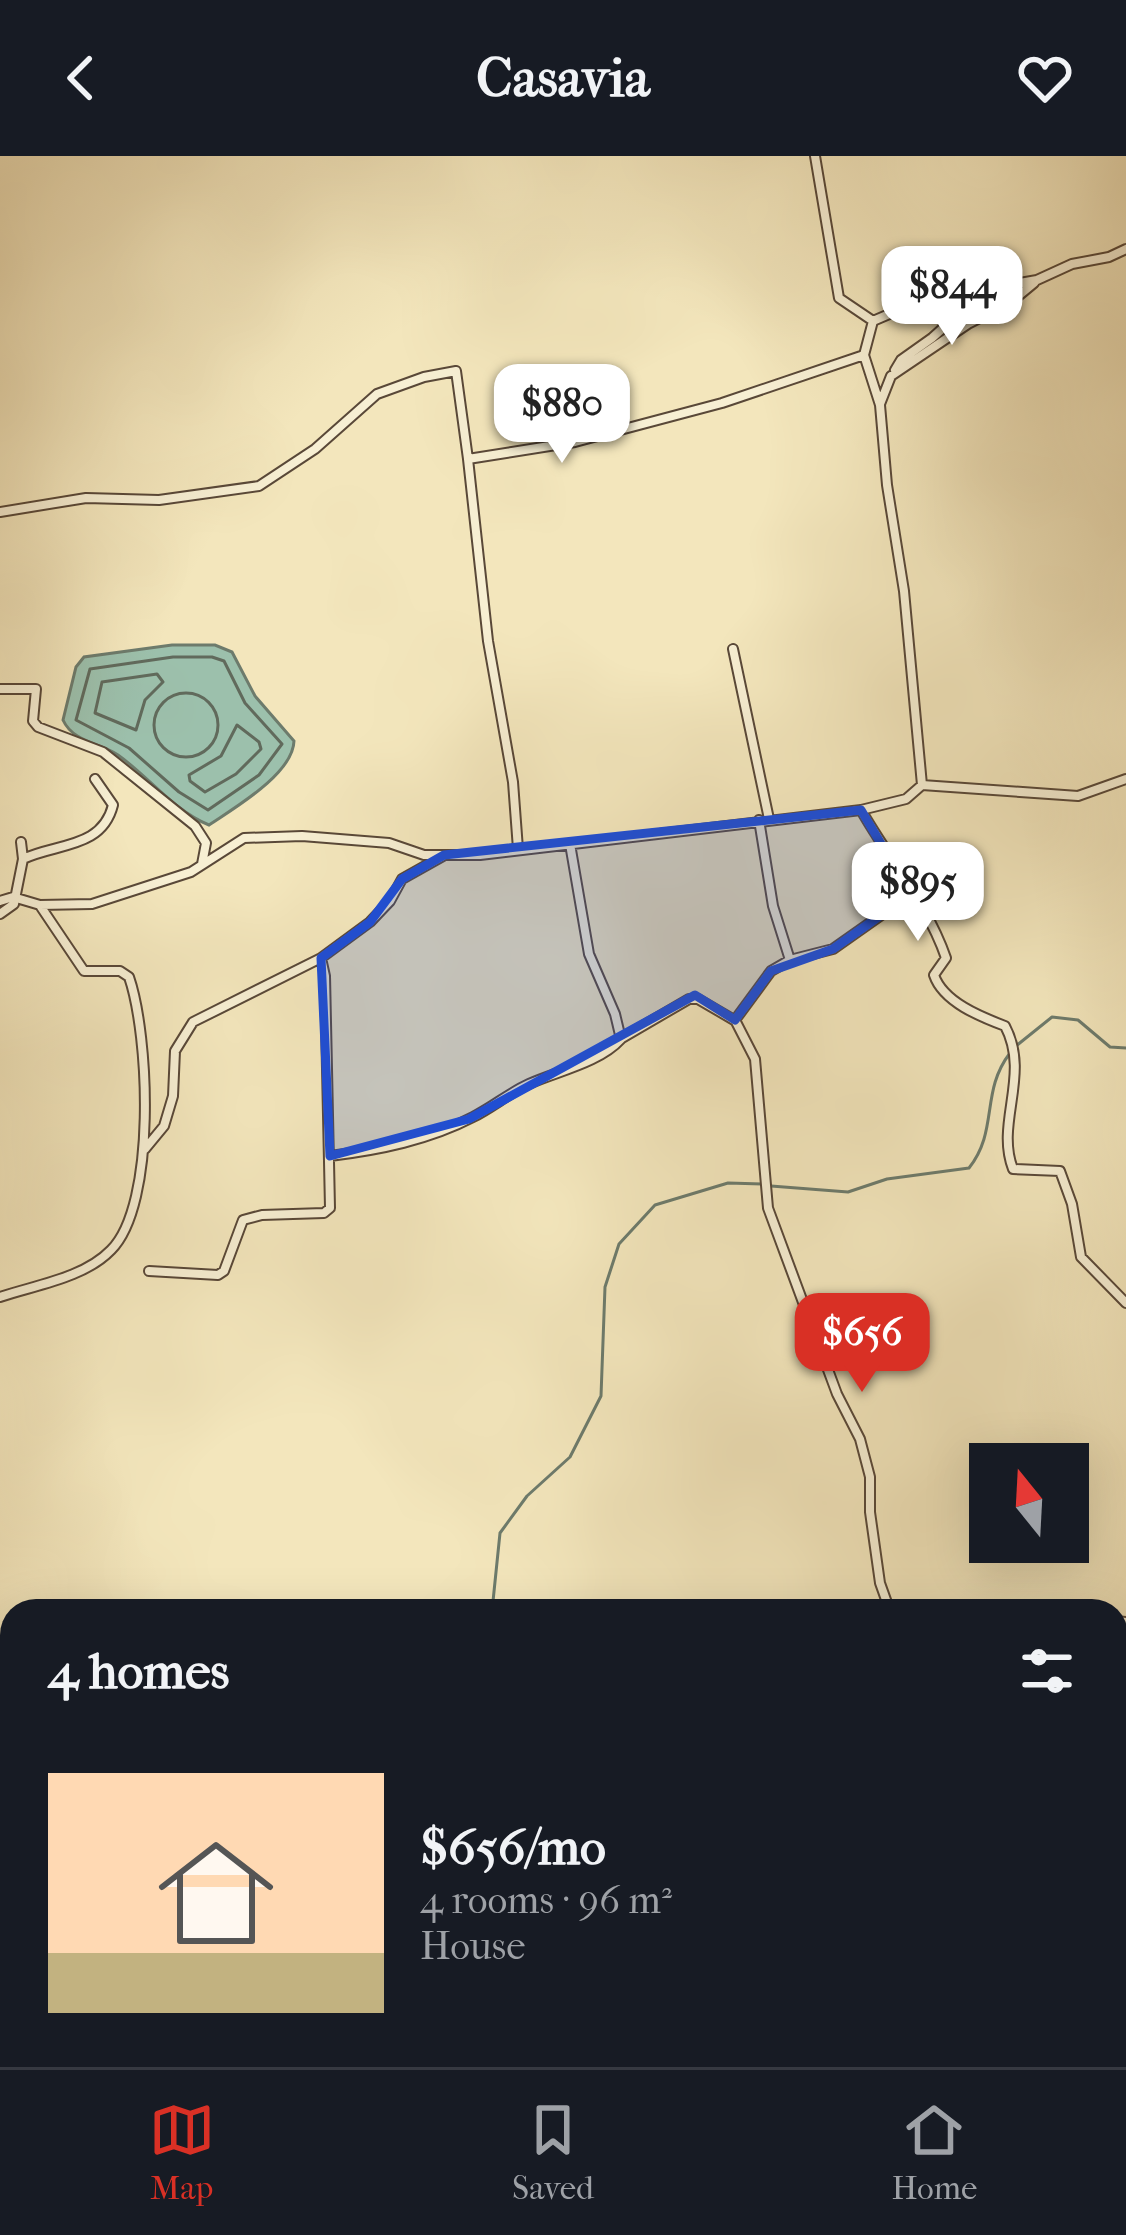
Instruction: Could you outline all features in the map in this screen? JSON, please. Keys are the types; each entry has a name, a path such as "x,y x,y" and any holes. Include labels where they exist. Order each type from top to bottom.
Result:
{"street":[{"path":"815,156 839,298 873,321"},
{"path":"873,321 922,300 1037,280 1126,249"},
{"path":"890,376 968,324 1011,302 1037,280"},
{"path":"880,405 901,360 982,292"},
{"path":"873,321 864,355 880,405 922,785"},
{"path":"468,459 597,436 722,403 864,355"},
{"path":"0,512 86,498 159,500 259,486 315,449 377,394 424,376 456,371 488,641 513,782 518,849"},
{"path":"733,649 764,819 773,906 790,960"},
{"path":"0,689 36,689 33,721 38,727 104,752 195,826 206,843 202,866"},
{"path":"22,859 98,834 112,806 95,779"},
{"path":"0,901 13,897 40,905 92,904 202,866 244,838 389,843 405,851 444,855 861,811 906,799 922,785 1078,796 1126,779"},
{"path":"861,811 910,894 935,926 946,958 934,975 939,988 980,1016 1006,1026 1018,1064 1009,1136 1013,1168 1060,1171 1072,1204 1081,1257 1126,1303"},
{"path":"0,914 12,907 21,842"},
{"path":"570,844 589,953 615,1014 620,1039"},
{"path":"144,1150 164,1126 173,1096 176,1051 193,1022 321,958 370,922 390,902 402,878 444,855"},
{"path":"735,1021 771,971 790,960 833,950 910,894"},
{"path":"0,1297 89,1268 110,1251 130,1222 147,1126 129,977 120,971 84,971 40,905"},
{"path":"149,1271 218,1275 224,1271 243,1220 324,1213 332,1200 321,958"},
{"path":"330,1156 387,1148 469,1119 532,1082 577,1065 689,999 698,999 735,1021 755,1059 768,1208 871,1477 870,1512 886,1599"}],"highlighted area":[{"path":"861,810 911,894 833,949 771,971 735,1020 695,995 469,1119 330,1156 321,958 370,922 402,879 444,855"}],"water":[{"path":"172,645 215,645 232,652 255,696 294,741 284,766 273,778 209,825 173,802 118,755 73,733 63,720 76,667 84,657"}],"waterway":[{"path":"1016,1046 1052,1017 1078,1020 1110,1047 1126,1048"},
{"path":"771,1186 848,1192 887,1179 969,1168 984,1139 995,1082 1010,1053"},
{"path":"493,1599 500,1533 527,1496 570,1457 601,1396 605,1287 619,1244 655,1205 728,1183 762,1184"}]}
